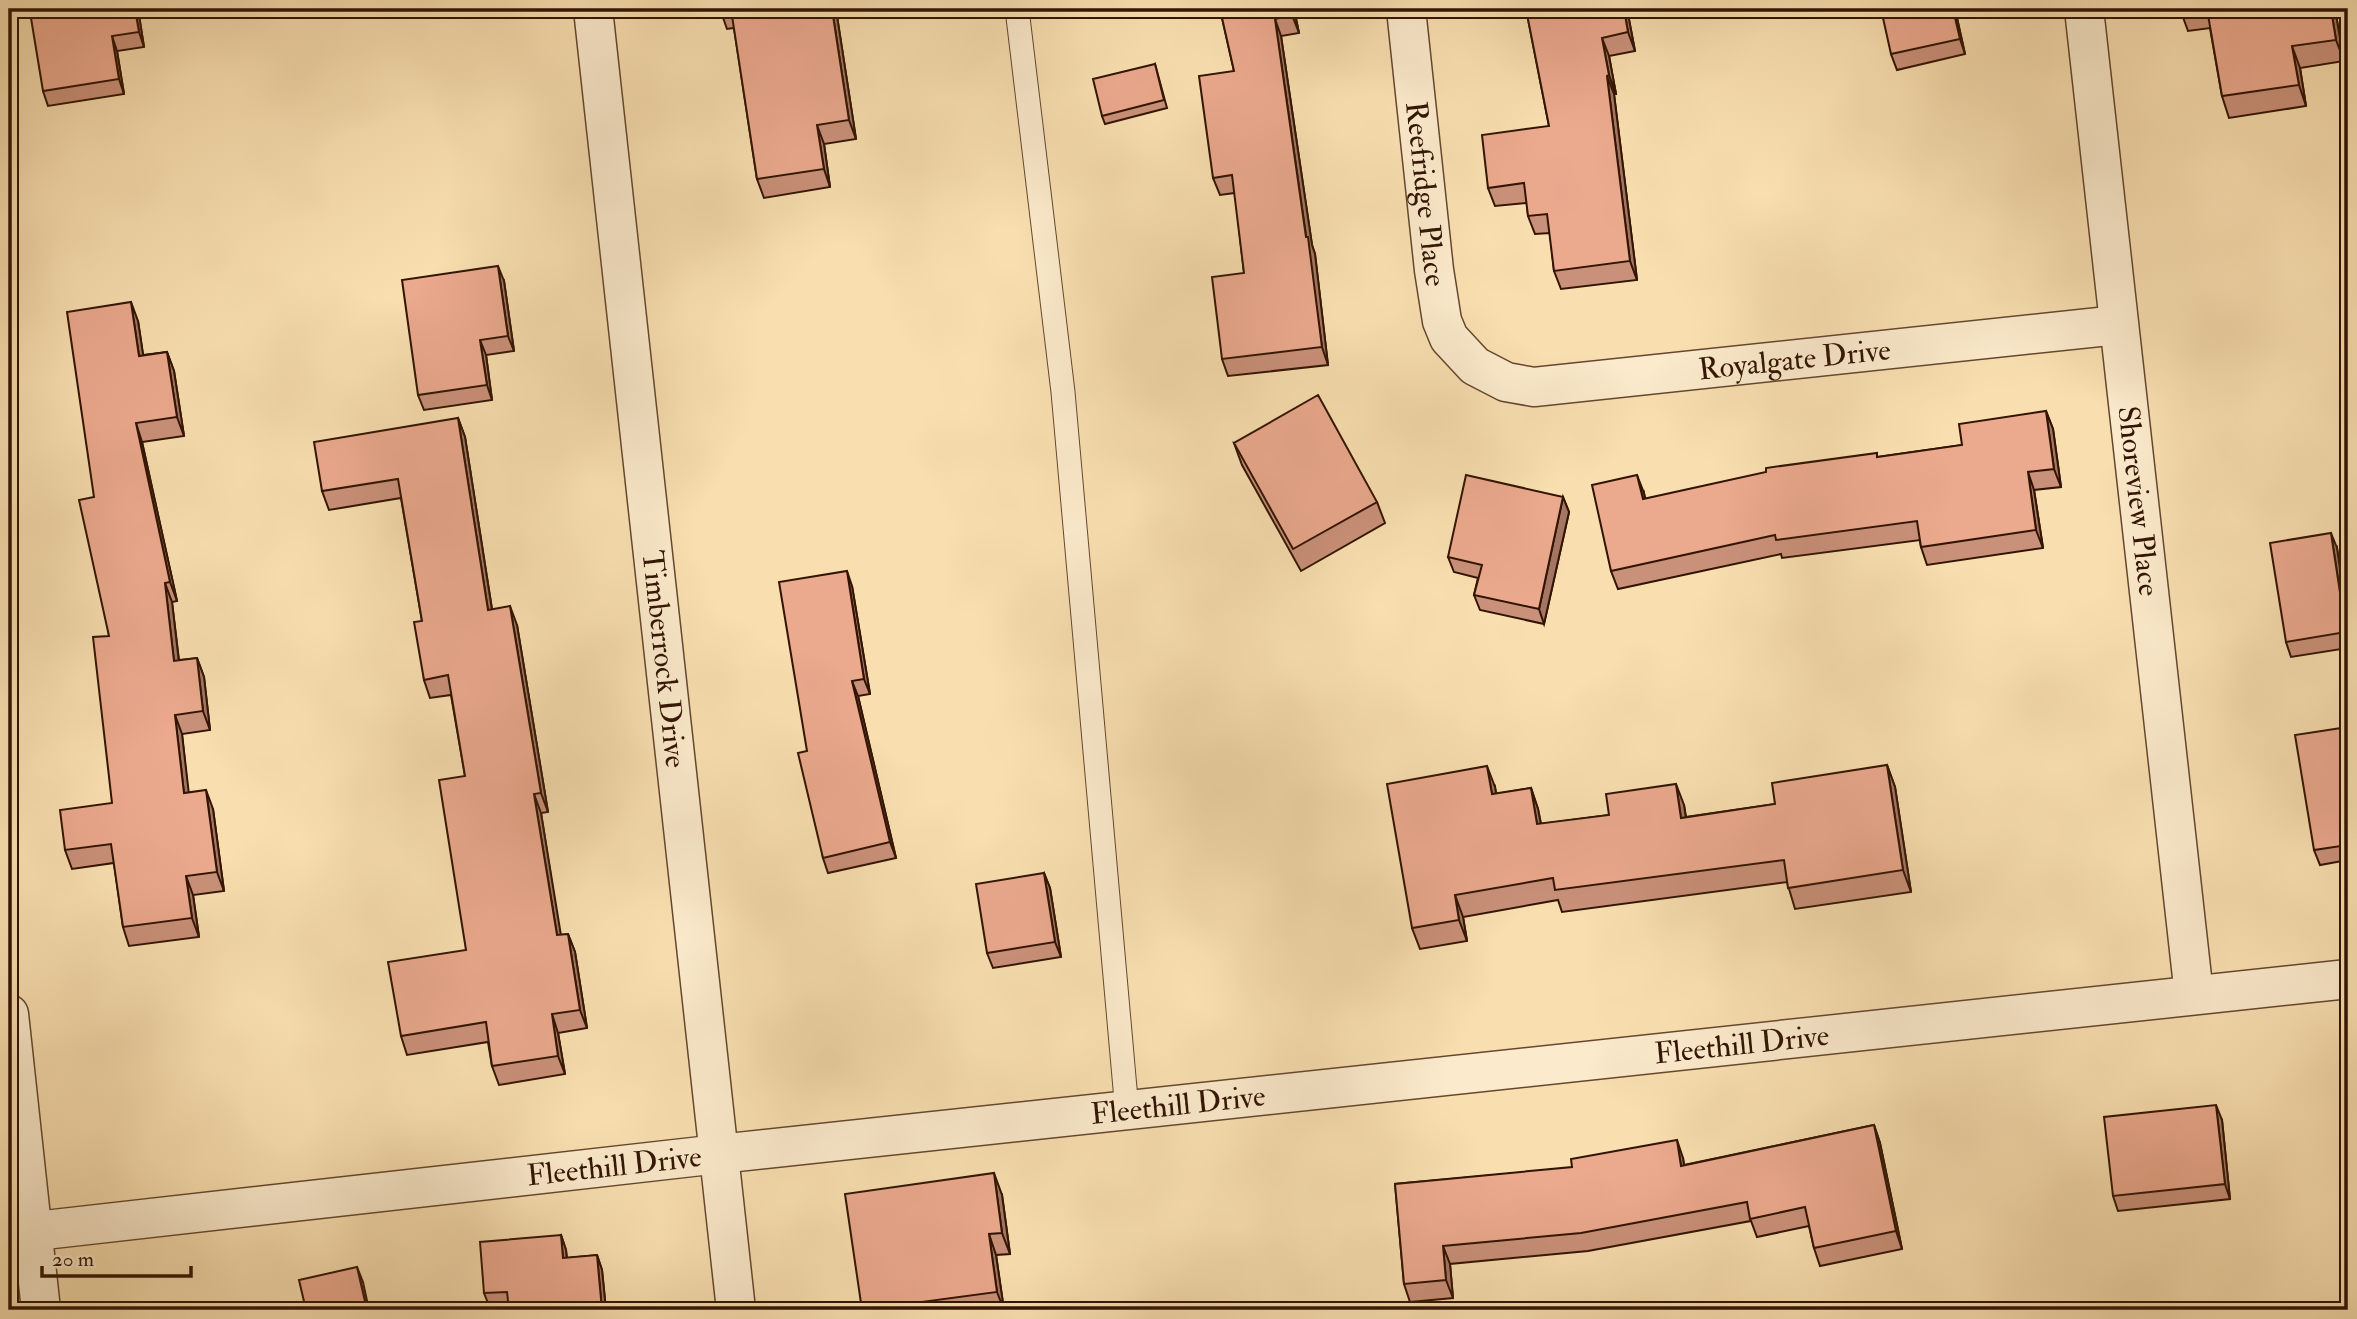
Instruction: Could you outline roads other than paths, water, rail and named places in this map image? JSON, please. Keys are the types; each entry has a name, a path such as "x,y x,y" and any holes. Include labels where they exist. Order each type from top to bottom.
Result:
{"street":[{"name":"Timberrock Drive","path":"593,9 736,1310"},
{"name":"Reefridge Place","path":"1406,9 1434,270 1442,321 1449,338 1475,366"},
{"name":"Shoreview Place","path":"2084,9 2194,995"},
{"name":"Royalgate Drive","path":"1475,366 1506,382 1534,387 2118,326"},
{"name":"Fleethill Drive","path":"21,1233 719,1154 2348,979"},
{"path":"9,1014 21,1233 41,1310"}],"lane":[{"path":"1017,9 1063,392 1127,1111"}]}
